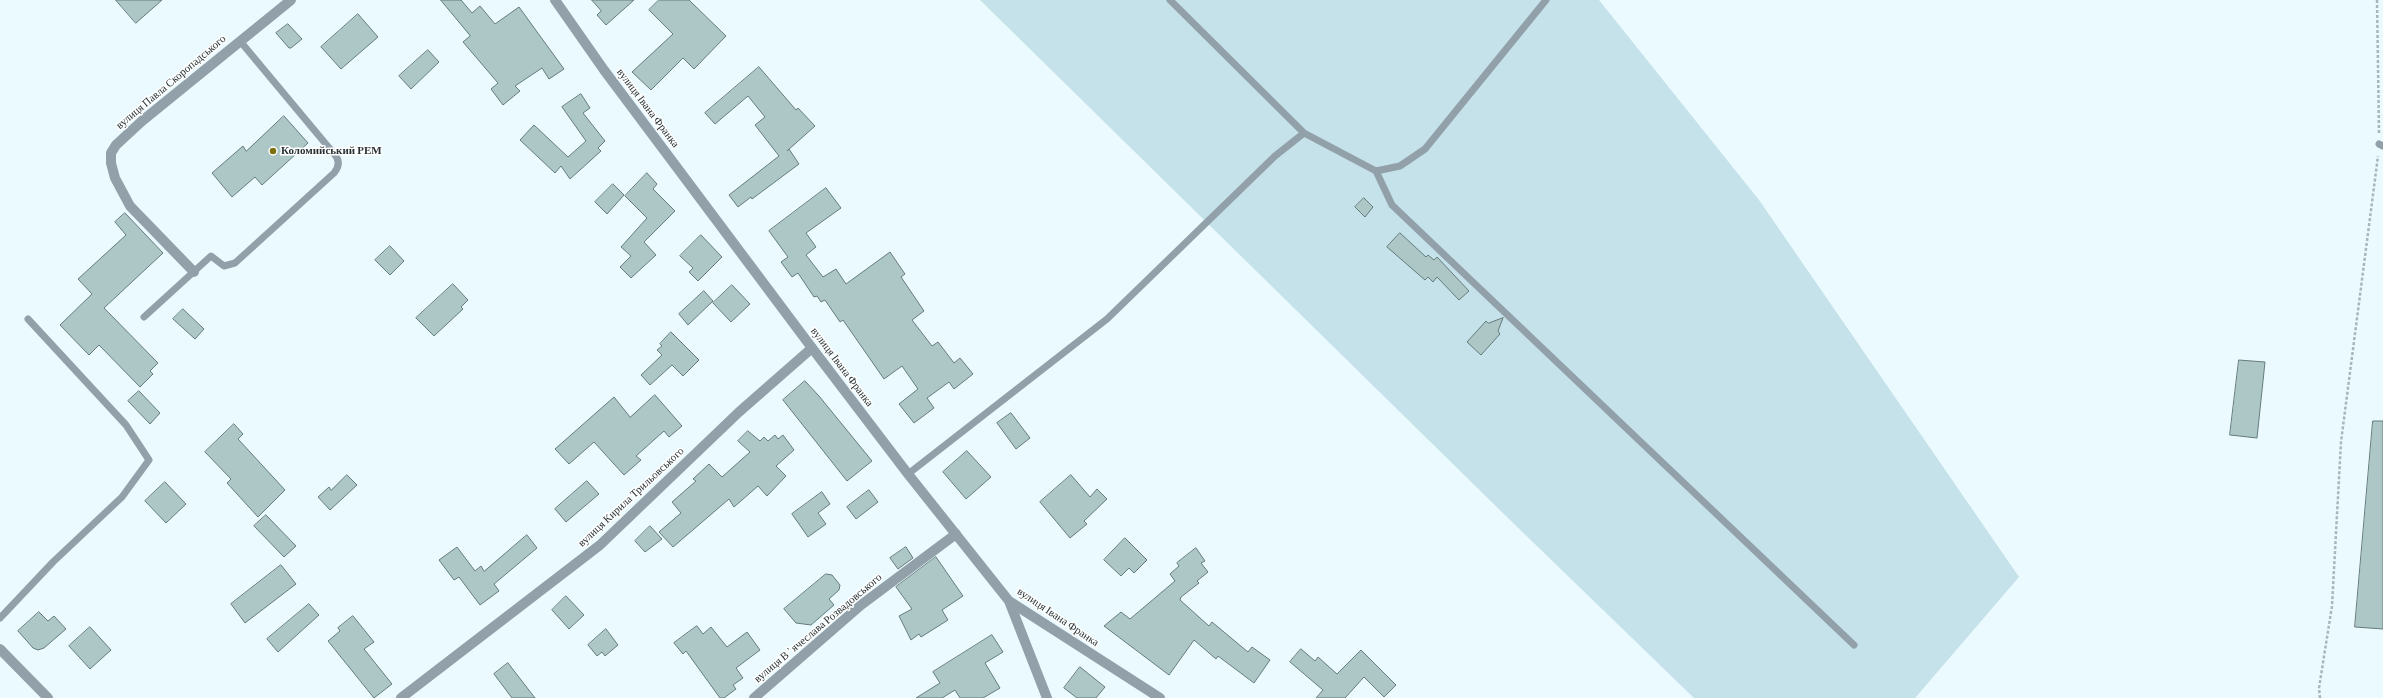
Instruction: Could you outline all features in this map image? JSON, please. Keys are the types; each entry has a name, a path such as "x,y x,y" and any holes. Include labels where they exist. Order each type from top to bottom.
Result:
{"street":[{"name":"вулиця Павла Скоропадського","path":"194,272 130,206 115,178 111,163 111,153 116,145 142,121 291,0"},
{"name":"вулиця Івана Франка","path":"555,0 604,70 812,348 908,474 1009,601 1160,698"},
{"name":"вулиця Кирила Трильовського","path":"401,698 600,545 739,412 812,348"},
{"name":"вулиця Вʼячеслава Розвадовського","path":"754,698 861,605 956,534"},
{"path":"1009,601 1047,698"},
{"path":"0,649 48,698"}],"lane":[{"path":"1170,0 1304,133 1376,171 1392,205 1854,645"},
{"path":"1376,171 1400,166 1425,149 1546,0"},
{"path":"144,318 211,256 224,266 233,265 334,173 338,164 335,155 240,41"},
{"path":"908,474 1107,319 1275,156 1304,133"},
{"path":"0,618 53,562 122,497 149,460 126,425 28,319"}],"path":[{"path":"2320,698 2319,688 2332,606 2340,442 2381,145 2377,0"}],"shaded area":[{"path":"980,0 1599,0 1759,200 2019,577 1915,698 1694,698 1508,518"}],"building":[{"path":"116,0 162,0 136,23"},
{"path":"441,0 461,0 472,13 480,6 495,24 519,7 564,69 549,79 542,68 515,86 520,91 503,105 491,89 498,83 463,42 470,36"},
{"path":"592,0 634,0 606,25 597,15 601,11"},
{"path":"659,0 689,0 726,36 694,69 683,58 651,90 632,72 673,34 649,10"},
{"path":"358,14 378,37 341,69 321,47"},
{"path":"288,24 302,39 291,48 289,48 276,33"},
{"path":"428,50 439,62 411,89 399,76"},
{"path":"759,67 796,110 798,108 815,126 789,149 799,164 752,199 751,197 738,207 729,195 779,156 755,125 765,117 748,96 715,124 705,113"},
{"path":"581,94 590,108 583,113 605,141 598,148 601,151 570,179 561,166 555,173 520,140 534,125 568,157 586,141 562,107"},
{"name":"Коломийський РЕМ","path":"284,116 308,143 262,185 255,177 232,197 212,173 243,146 246,151"},
{"path":"647,173 657,184 653,189 675,211 644,242 656,255 631,278 620,267 631,256 621,247 647,218 625,196"},
{"path":"613,184 624,195 607,214 595,202"},
{"path":"826,188 841,208 806,233 816,247 806,255 823,277 836,269 846,284 890,252 905,274 901,277 924,311 912,320 932,346 938,342 954,363 960,358 973,374 954,389 949,382 927,398 934,408 914,423 899,404 918,389 902,366 884,379 843,320 840,322 825,300 821,302 817,296 814,297 798,273 792,277 781,262 788,257 769,231"},
{"path":"1364,198 1373,207 1365,217 1355,207"},
{"path":"125,213 163,253 104,308 158,363 150,371 153,374 140,387 99,345 89,355 60,325 92,294 78,279 126,235 115,222"},
{"path":"1400,233 1426,257 1428,255 1434,260 1437,257 1469,291 1459,300 1437,277 1433,282 1428,277 1425,280 1387,247"},
{"path":"701,235 722,257 698,281 689,272 693,268 680,256"},
{"path":"390,246 404,261 390,275 375,260"},
{"path":"453,284 468,300 461,307 463,309 434,336 416,318"},
{"path":"732,285 750,304 731,322 713,303"},
{"path":"704,291 713,301 688,325 679,314"},
{"path":"183,309 204,329 195,339 173,319"},
{"path":"1503,318 1498,331 1500,334 1481,355 1467,342 1486,321 1488,323"},
{"path":"671,332 699,360 683,376 672,365 650,385 641,375 662,355 657,350 662,346 660,344"},
{"path":"2239,360 2265,362 2257,438 2230,435"},
{"path":"805,381 872,461 847,481 783,400"},
{"path":"139,391 160,413 150,424 128,401"},
{"path":"655,395 682,426 669,437 664,431 636,456 641,460 624,475 594,442 569,464 555,449 614,397 630,417"},
{"path":"1011,413 1030,438 1016,449 997,423"},
{"path":"2373,421 2383,421 2383,629 2355,627"},
{"path":"234,424 243,434 238,439 285,490 258,517 227,483 231,479 205,452"},
{"path":"748,431 760,441 764,437 768,441 775,435 778,439 783,435 794,450 776,466 786,476 767,496 758,486 734,507 729,499 673,547 659,532 681,513 672,502 696,481 693,479 709,464 722,477 750,452 738,441"},
{"path":"967,451 991,477 966,499 943,472"},
{"path":"347,475 357,485 330,510 318,497 329,487 331,490"},
{"path":"1071,475 1090,497 1097,489 1107,499 1084,521 1087,524 1070,538 1040,502"},
{"path":"587,481 599,494 566,522 555,509"},
{"path":"165,482 186,504 166,523 145,501"},
{"path":"869,490 878,502 856,519 847,507"},
{"path":"822,492 830,504 818,513 826,524 808,537 792,514"},
{"path":"266,515 296,546 284,557 254,526"},
{"path":"650,526 662,539 645,552 635,541"},
{"path":"527,535 537,548 494,584 499,591 480,605 459,577 454,580 439,560 457,547 475,571 481,566 484,571"},
{"path":"1125,538 1147,560 1134,573 1129,568 1121,576 1104,560"},
{"path":"906,547 913,558 898,569 890,558"},
{"path":"1196,548 1205,561 1201,563 1208,572 1197,581 1199,583 1181,597 1180,600 1209,626 1212,622 1248,652 1252,647 1270,660 1254,683 1218,656 1216,659 1194,640 1169,675 1104,626 1121,612 1130,619 1175,581 1170,574 1179,566 1177,563"},
{"path":"936,557 963,596 942,610 948,620 921,637 919,634 911,640 899,616 912,609 896,587"},
{"path":"281,565 296,584 245,623 231,604"},
{"path":"826,574 832,575 840,585 839,590 829,599 834,605 811,625 796,623 784,609"},
{"path":"566,596 584,615 569,629 552,610"},
{"path":"309,604 319,615 278,652 267,639"},
{"path":"39,612 48,621 54,616 66,629 44,648 38,650 33,648 18,631"},
{"path":"353,616 374,642 364,649 392,684 374,698 328,641 340,631 338,628"},
{"path":"697,626 703,634 711,627 727,647 747,632 760,650 736,668 743,678 733,685 736,689 724,698 720,698 686,651 683,654 674,643"},
{"path":"90,627 111,650 90,669 69,646"},
{"path":"606,629 618,645 605,656 602,652 597,656 588,645"},
{"path":"992,635 1003,652 985,663 1000,688 983,698 960,698 955,690 942,698 916,698 940,683 933,672"},
{"path":"1301,649 1315,661 1318,657 1337,674 1361,650 1396,685 1384,697 1364,677 1345,698 1316,698 1323,690 1290,662"},
{"path":"508,663 535,698 512,698 494,674"},
{"path":"1080,667 1105,687 1096,698 1077,698 1064,688"}],"place":[{"name":"Коломийський РЕМ","path":"273,151"}]}
